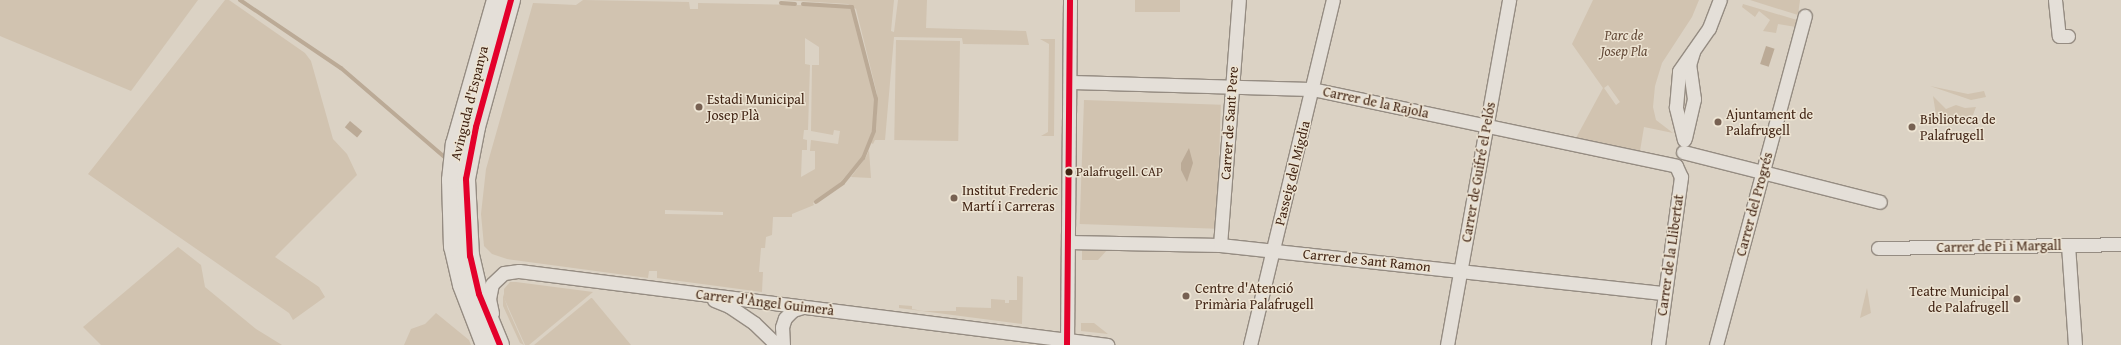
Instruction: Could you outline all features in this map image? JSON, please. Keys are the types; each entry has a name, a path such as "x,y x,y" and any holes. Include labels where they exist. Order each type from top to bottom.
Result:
{"main road":[{"name":"Avinguda d'Espanya","path":"486,345 462,286 453,247 451,180 455,144 496,0"},
{"name":"Avinguda d'Espanya","path":"502,345 479,294 470,256 466,179 476,127 511,0"}],"street":[{"path":"1067,342 1070,0"},
{"name":"Carrer de Sant Pere","path":"1220,245 1231,87 1240,0"},
{"name":"Passeig del Migdia","path":"1250,345 1333,0"},
{"name":"Carrer de Guifré el Pelós","path":"1447,345 1508,0"},
{"path":"1683,146 1676,96 1680,66 1709,28 1720,0"},
{"path":"2055,0 2059,36 2068,36"},
{"name":"Carrer del Progrés","path":"1716,345 1805,16"},
{"path":"1676,166 1683,146 1693,97 1689,65 1693,50"},
{"name":"Carrer de la Rajola","path":"1070,82 1312,89 1676,166"},
{"path":"1676,96 1682,106 1693,97"},
{"path":"1683,146 1763,173 1880,202"},
{"name":"Carrer de la Llibertat","path":"1658,345 1681,177 1676,166"},
{"name":"Carrer de Sant Ramon","path":"1068,242 1220,245 1664,293"},
{"name":"Carrer de Pi i Margall","path":"1878,248 2121,244"},
{"path":"2068,245 2075,345"},
{"name":"Carrer d'Àngel Guimerà","path":"502,345 494,326 489,299 492,284 504,273 519,271 1067,342 1107,345"},
{"path":"687,292 729,306 754,323 777,345"},
{"path":"783,345 785,318 793,310 805,307"}],"green space":[{"path":"0,0 198,0 131,91 0,36"},
{"path":"225,0 229,0 305,53 311,61 333,139 347,154 357,175 275,257 319,287 325,297 293,320 289,313 88,174"},
{"path":"583,0 689,2 690,9 698,9 698,3 846,6 852,9 874,90 875,117 871,135 861,158 838,185 813,203 814,205 792,214 792,217 773,217 772,235 766,237 765,248 761,248 759,272 763,272 762,292 657,278 657,271 649,271 648,278 507,259 492,254 484,246 481,214 486,169 533,3 576,5","holes":["805,38 819,47 819,65 812,65 811,131 833,135 834,130 840,131 838,144 811,140 810,151 815,151 815,169 801,177 802,150 807,150 807,140 803,139 804,130 808,130 810,65 805,64","665,210 723,212 723,215 665,214"]},
{"path":"782,0 894,0 891,31 894,32 898,0 927,0 926,28 1026,31 1029,45 963,44 962,38 894,37 885,140 875,140 873,144 871,143 877,115 877,94 856,9 848,4"},
{"path":"1135,0 1180,0 1180,12 1135,12"},
{"name":"Parc de Josep Pla","path":"1593,0 1699,0 1692,17 1662,63 1655,86 1653,107 1656,120 1673,133 1644,127 1640,151 1576,138 1603,88 1572,44","holes":["1608,85 1620,102 1616,105 1604,88"]},
{"path":"1750,0 1800,0 1798,15"},
{"path":"1743,4 1797,20 1796,27 1778,24 1776,33 1763,31 1770,20 1759,11 1755,17 1742,7"},
{"path":"1040,39 1055,39 1054,136 1041,136 1048,132 1049,44"},
{"path":"896,40 960,41 958,141 894,140"},
{"path":"1930,86 1968,94 1984,91 1986,97 1971,100"},
{"path":"1933,96 1946,109 1956,105 1965,108 1976,107 1973,115 1937,121"},
{"path":"1084,100 1221,105 1217,229 1080,224"},
{"path":"869,150 871,178 851,177 866,157"},
{"path":"178,247 201,265 205,287 256,329 282,345 101,345 83,327"},
{"path":"1082,249 1108,249 1098,260 1082,260"},
{"path":"1017,276 1023,277 1022,324 899,308 899,305 912,306 912,309 923,311 956,311 956,307 991,308 991,299 1005,300 1005,303 1009,303 1009,300 1017,300"},
{"path":"510,282 593,292 529,345 525,345 504,298 504,289"},
{"path":"1867,288 1871,313 1860,318 1862,309"},
{"path":"503,294 524,345 520,343 503,306"},
{"path":"591,298 631,345 534,345"},
{"path":"436,313 469,340 471,345 404,345 411,329 425,324"},
{"path":"1081,323 1094,323 1108,334 1081,331"}],"shaded area":[{"path":"1766,46 1775,49 1769,67 1760,64"},
{"path":"350,121 362,131 357,137 345,127"},
{"path":"1189,148 1193,163 1187,182 1181,170 1181,163"}],"waterway":[{"path":"240,0 341,68 448,160"},
{"path":"781,3 795,4"},
{"path":"803,4 852,7 876,99 874,131 863,158 843,183 816,202"}],"transit line":[{"path":"500,345 479,294 470,256 466,179 476,127 511,0"},
{"path":"1067,345 1070,0"}],"place":[{"name":"Estadi Municipal Josep Plà","path":"699,107"},
{"name":"Ajuntament de Palafrugell","path":"1718,122"},
{"name":"Biblioteca de Palafrugell","path":"1912,127"},
{"name":"Palafrugell. CAP","path":"1069,172"},
{"name":"Institut Frederic Martí i Carreras","path":"954,198"},
{"name":"Centre d'Atenció Primària Palafrugell","path":"1186,296"},
{"name":"Teatre Municipal de Palafrugell","path":"2017,299"}]}
